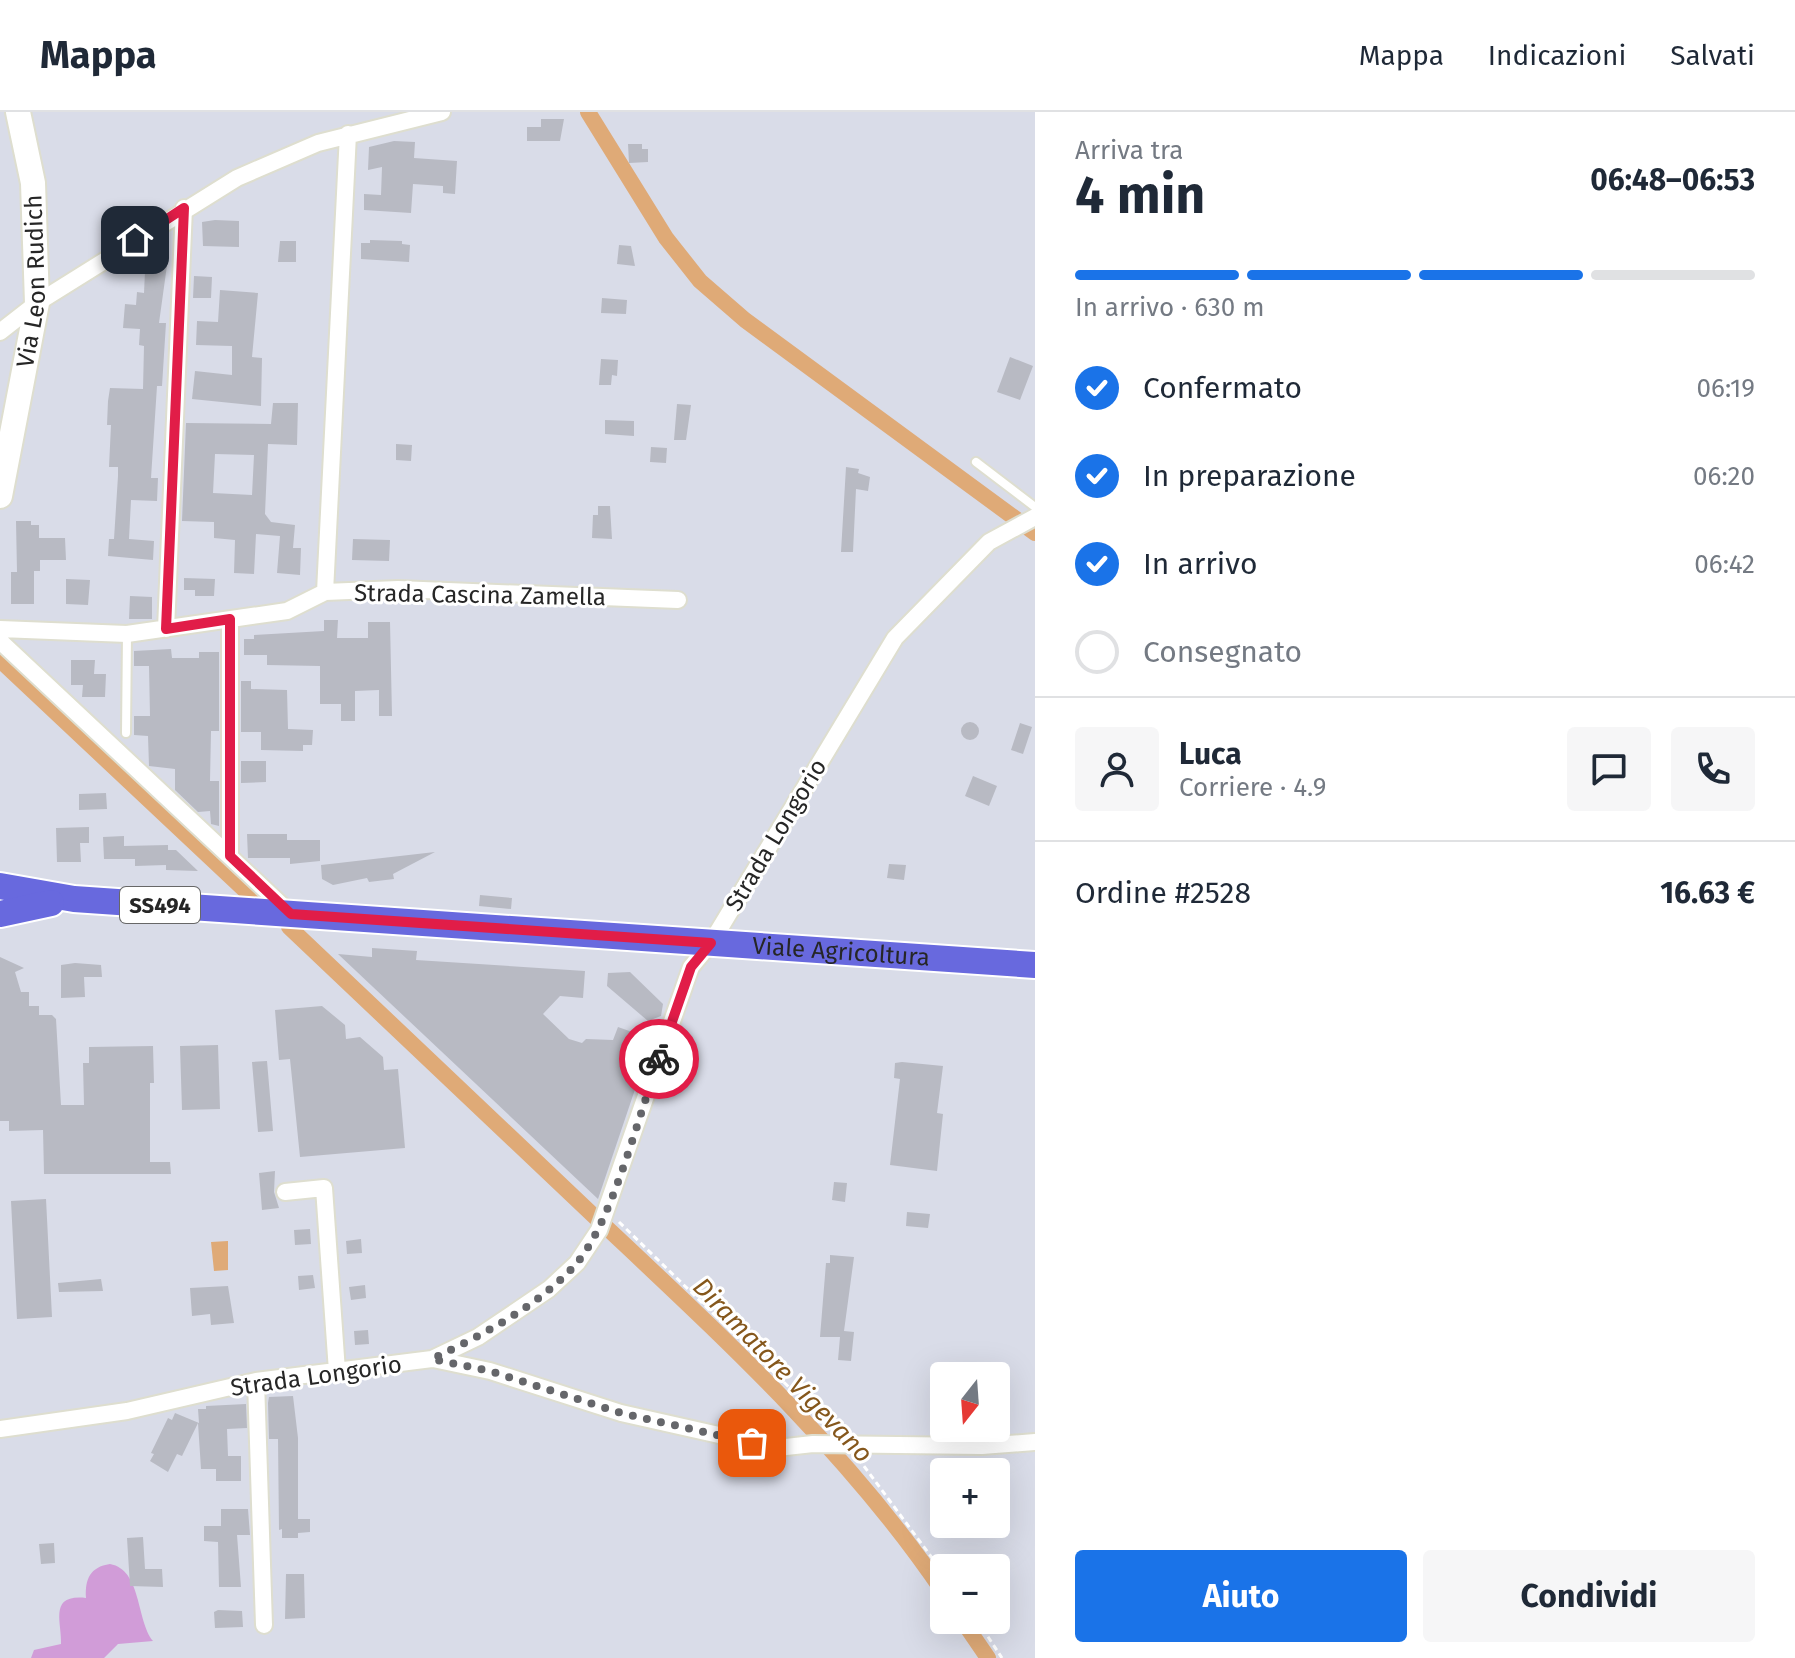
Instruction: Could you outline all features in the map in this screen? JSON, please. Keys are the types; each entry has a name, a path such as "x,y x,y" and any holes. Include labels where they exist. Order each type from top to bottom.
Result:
{"main road":[{"name":"Via Leon Rudich","path":"0,496 37,303 33,183 18,112"},
{"name":"Viale Agricoltura","path":"0,886 74,899 1035,965"},
{"name":"Viale Agricoltura","path":"0,914 74,899"}],"street":[{"path":"0,332 37,303 184,208 250,172 348,134 442,112"},
{"path":"325,592 348,134"},
{"path":"166,629 184,208"},
{"name":"Strada Longorio","path":"0,1429 127,1411 256,1381 432,1359 478,1337 549,1289 577,1263 599,1230 691,967 711,943 895,638 989,542 1027,518"},
{"name":"Strada Cascina Zamella","path":"0,629 127,634 287,611 325,592 398,589 678,600"},
{"path":"230,619 230,856"},
{"path":"0,641 289,914"},
{"path":"285,1192 324,1188 337,1371"},
{"path":"432,1359 490,1371 621,1413 777,1448 813,1444 982,1446 1035,1442"},
{"path":"256,1381 264,1625"}],"lane":[{"path":"976,462 1027,518"},
{"path":"126,733 127,634"}],"path":[{"path":"606,1209 842,1444 930,1556"},
{"path":"986,1634 1002,1658"}],"shaded area":[{"path":"228,1241 228,1270 214,1271 211,1242"},
{"path":"110,1564 128,1576 153,1641 118,1644 104,1658 31,1658 34,1650 61,1644 59,1619 62,1605 66,1600 86,1598 90,1575"}],"building":[{"path":"541,119 564,119 560,141 527,141 527,127 541,127"},
{"path":"394,141 415,142 414,158 457,161 455,194 443,193 443,186 413,184 411,213 364,210 364,194 381,195 382,167 368,170 369,147"},
{"path":"628,144 642,144 642,149 648,149 648,162 629,163"},
{"path":"239,221 239,247 203,246 202,222"},
{"path":"370,240 402,241 402,244 410,245 409,262 361,259 361,243 370,243"},
{"path":"280,241 296,241 296,262 278,262"},
{"path":"619,245 631,246 635,266 617,264"},
{"path":"146,250 169,251 159,323 166,323 162,386 157,386 151,478 158,478 157,501 131,500 129,539 154,541 153,560 108,556 109,539 114,539 118,467 109,467 111,425 107,425 108,401 110,388 143,389 144,346 139,345 140,329 123,328 125,304 136,305 137,292 144,293"},
{"path":"194,276 212,277 211,298 193,298"},
{"path":"220,290 258,293 252,357 262,358 261,406 192,399 195,371 232,375 232,346 196,345 197,321 218,322"},
{"path":"602,298 627,300 626,314 601,313"},
{"path":"1010,357 1033,366 1020,400 997,392"},
{"path":"601,359 618,360 617,376 612,375 611,385 599,385"},
{"path":"273,403 298,403 297,445 268,444 265,514 271,522 295,525 293,548 301,548 300,575 277,573 280,536 256,534 254,574 234,573 235,540 214,538 214,522 182,521 186,423 271,424","holes":["215,454 254,455 252,495 213,493"]},
{"path":"677,404 691,405 686,440 674,440"},
{"path":"605,420 634,421 634,436 605,434"},
{"path":"396,444 412,445 411,461 396,460"},
{"path":"651,447 667,448 666,463 650,462"},
{"path":"846,467 859,469 858,473 870,477 868,491 856,489 853,552 841,552"},
{"path":"598,506 610,506 612,539 592,538 593,515 598,515"},
{"path":"16,521 31,521 31,525 39,525 39,538 65,538 66,560 40,560 40,571 34,571 34,604 11,604 11,572 17,572"},
{"path":"353,539 390,540 389,561 352,560"},
{"path":"184,578 215,579 214,596 195,596 195,590 184,590"},
{"path":"66,579 90,580 88,605 66,604"},
{"path":"130,596 152,597 152,619 129,619"},
{"path":"324,620 338,620 337,638 368,638 368,622 390,622 392,716 379,716 379,690 355,691 355,721 341,721 341,704 320,704 320,666 267,665 267,655 244,655 244,639 254,639 254,635 324,631"},
{"path":"171,649 172,658 199,658 199,652 219,652 219,731 211,731 210,781 219,781 219,826 211,824 210,811 198,812 175,790 175,769 149,766 148,736 134,735 134,716 150,716 149,666 134,666 134,651"},
{"path":"71,660 95,660 94,674 106,674 105,697 82,697 83,685 71,685"},
{"path":"241,681 251,681 251,689 287,690 288,729 313,730 312,745 303,745 303,751 261,750 261,732 241,732"},
{"path":"970,722 979,731 970,740 961,731"},
{"path":"1020,723 1032,727 1023,754 1011,750"},
{"path":"241,761 266,761 266,782 241,783"},
{"path":"973,776 997,786 989,806 965,796"},
{"path":"106,793 107,809 79,810 79,794"},
{"path":"89,827 89,843 80,843 81,862 57,862 56,828"},
{"path":"247,834 287,834 287,840 320,840 320,861 290,864 290,858 248,858"},
{"path":"124,836 124,846 168,845 168,850 176,850 198,871 166,870 166,865 135,866 135,859 104,859 103,837"},
{"path":"435,852 393,874 394,879 369,882 367,878 333,885 322,879 321,865"},
{"path":"889,864 906,865 904,880 887,878"},
{"path":"480,895 512,898 511,909 479,906"},
{"path":"372,948 417,951 416,960 585,971 583,998 560,996 543,1014 569,1039 582,1043 586,1039 613,1040 618,1027 652,1039 598,1199 338,954 372,957"},
{"path":"0,957 24,968 15,972 21,992 29,992 29,1006 39,1006 39,1015 52,1015 56,1019 61,1105 84,1105 83,1063 89,1063 89,1047 153,1046 150,1162 170,1162 171,1174 44,1174 43,1130 9,1131 9,1121 0,1121"},
{"path":"61,965 101,965 102,977 84,977 85,997 61,998"},
{"path":"630,972 663,1004 661,1016 648,1021 607,986 608,973"},
{"path":"322,1006 345,1025 346,1039 360,1037 383,1057 384,1070 398,1069 405,1148 300,1157 290,1059 279,1060 275,1010"},
{"path":"218,1045 220,1109 182,1110 180,1046"},
{"path":"267,1061 273,1131 258,1132 252,1062"},
{"path":"895,1063 943,1066 937,1113 943,1114 937,1171 890,1165 900,1079 894,1078"},
{"path":"275,1171 274,1192 279,1208 262,1210 259,1173"},
{"path":"834,1182 847,1183 845,1202 832,1200"},
{"path":"46,1199 52,1317 17,1319 11,1201"},
{"path":"907,1212 930,1214 928,1228 906,1226"},
{"path":"310,1229 311,1244 295,1245 294,1230"},
{"path":"361,1239 362,1253 347,1254 346,1241"},
{"path":"830,1255 854,1257 844,1331 854,1332 851,1361 838,1360 840,1337 820,1337 826,1263 830,1263"},
{"path":"313,1275 315,1288 299,1290 298,1276"},
{"path":"101,1279 103,1291 59,1292 58,1283"},
{"path":"365,1285 366,1298 351,1300 349,1287"},
{"path":"228,1286 234,1323 211,1325 210,1314 192,1316 190,1288"},
{"path":"368,1330 369,1344 355,1345 354,1331"},
{"path":"293,1396 298,1438 298,1519 310,1519 310,1532 298,1533 298,1538 282,1538 282,1529 279,1530 278,1439 269,1439 268,1403 269,1397"},
{"path":"246,1404 247,1428 227,1429 228,1456 241,1456 241,1481 216,1481 216,1469 201,1469 198,1423 182,1456 177,1454 168,1472 150,1461 168,1418 172,1420 175,1413 199,1423 198,1409"},
{"path":"221,1509 248,1509 250,1535 237,1535 241,1587 219,1587 218,1542 204,1541 204,1526 221,1526"},
{"path":"143,1537 145,1569 162,1569 163,1587 130,1586 127,1538"},
{"path":"54,1543 55,1563 41,1564 39,1544"},
{"path":"286,1574 304,1574 305,1618 285,1619"},
{"path":"242,1611 243,1627 215,1628 214,1612"}],"waterway":[{"path":"588,112 666,238 700,281 745,320 1035,533"},
{"name":"Diramatore Vigevano","path":"0,660 251,896"},
{"name":"Diramatore Vigevano","path":"289,927 596,1218"},
{"name":"Diramatore Vigevano","path":"606,1227 741,1356 828,1446 869,1493 930,1574"},
{"name":"Diramatore Vigevano","path":"972,1634 988,1658"}],"way so far":[{"path":"659,1059 599,1230 577,1263 549,1289 478,1337 432,1359 490,1371 621,1413 752,1443"}],"route":[{"path":"135,240 184,208 166,629 230,619 230,856 291,914 711,943 691,967 659,1059"}]}
